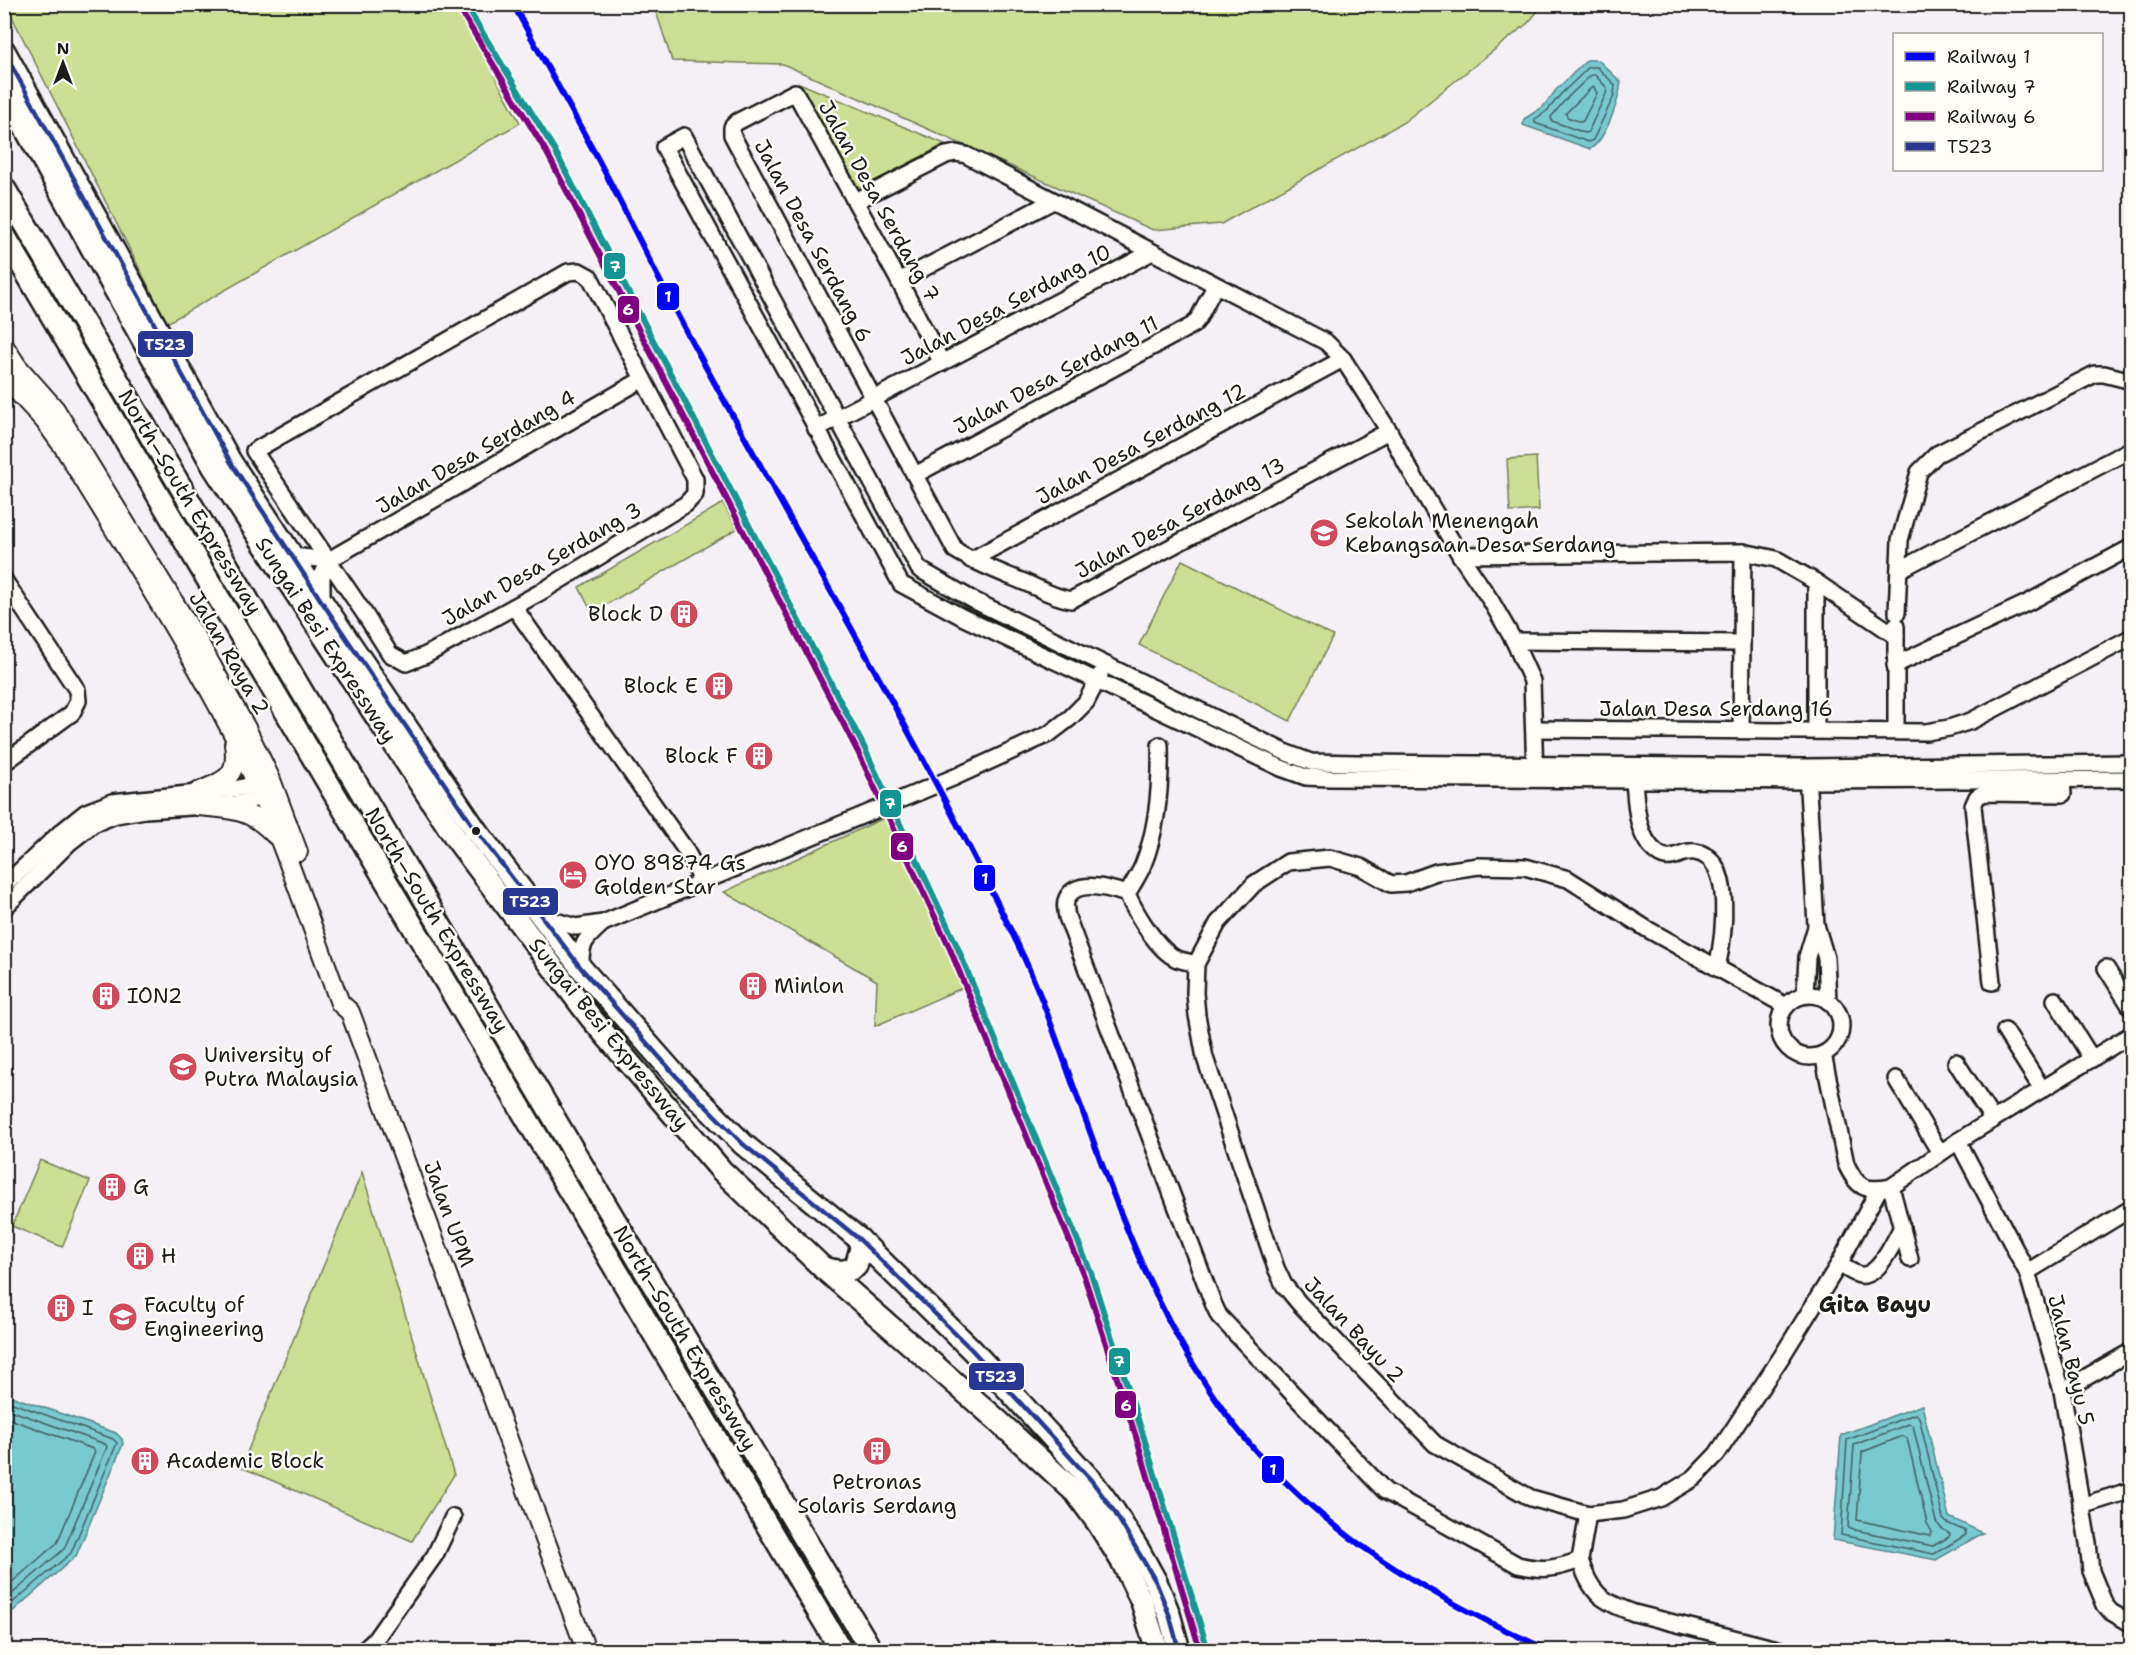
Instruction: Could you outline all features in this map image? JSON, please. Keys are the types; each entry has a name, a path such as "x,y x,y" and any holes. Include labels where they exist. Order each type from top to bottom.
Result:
{"highway":[{"name":"Sungai Besi Expressway","path":"6,52 230,461 475,829 580,968 676,1076 743,1144 859,1239 972,1350 1091,1480 1127,1531 1156,1582 1169,1614 1179,1650"},
{"name":"Sungai Besi Expressway","path":"4,90 213,466 457,840 591,1018 721,1170 823,1268 996,1419 1076,1493 1123,1563 1142,1602 1157,1650"},
{"name":"North–South Expressway","path":"4,188 560,1130 871,1650"},
{"name":"North–South Expressway","path":"4,235 841,1650"},
{"path":"823,1268 840,1272 856,1266 861,1248 859,1239"}],"main road":[{"name":"Jalan Raya 2","path":"4,346 17,366 55,409 187,623 242,720 266,789 352,999 350,1012"},
{"name":"Jalan Raya 2","path":"4,377 44,420 65,450 188,650 266,789"},
{"path":"197,799 234,771 236,758 233,733"},
{"name":"Jalan UPM","path":"266,789 280,841 340,1003 350,1012 586,1650"},
{"path":"197,799 250,814 264,823 280,841"}],"street":[{"name":"Jalan Desa Serdang 7","path":"732,135 732,127 737,122 795,92 942,363"},
{"name":"Jalan Desa Serdang 6","path":"732,135 877,397 915,475 956,550"},
{"path":"2132,763 1807,774 1634,780 1306,777 1281,768 964,618 901,584 664,147 684,136 919,569 973,600 1287,753 1311,762 1535,763 1807,774 2062,780 2132,779"},
{"path":"856,201 946,155 956,153 966,155 1326,342 1389,431 1460,555 1514,641 1532,681 1535,780"},
{"path":"899,280 1053,201"},
{"name":"Jalan Desa Serdang 10","path":"816,429 1152,252"},
{"path":"329,560 254,451 568,273 579,271 590,277 644,379"},
{"name":"Jalan Desa Serdang 11","path":"915,475 1193,325 1215,286"},
{"name":"Jalan Desa Serdang 12","path":"971,560 1338,362"},
{"path":"1896,731 1895,665 1900,540 1919,472 1937,454 2095,374 2132,381"},
{"name":"Jalan Desa Serdang 3","path":"329,560 390,654 406,663 426,655 514,607 686,504 695,494 694,479 644,379"},
{"name":"Jalan Desa Serdang 4","path":"329,560 644,379"},
{"name":"Jalan Desa Serdang 13","path":"956,550 971,560 1055,598 1071,600 1389,431"},
{"path":"1899,570 2132,449"},
{"path":"1895,665 2029,602 2132,547"},
{"path":"1460,555 1743,552 1776,559 1896,625"},
{"path":"1741,730 1743,552"},
{"path":"292,556 329,560"},
{"path":"322,602 322,576 329,560"},
{"path":"4,580 77,690 78,701 72,713 4,763"},
{"path":"1816,582 1816,731"},
{"path":"514,607 685,849 703,882"},
{"name":"Jalan Desa Serdang 16","path":"1534,729 1926,732 1971,721 2132,637"},
{"path":"1514,641 1742,643"},
{"path":"540,916 576,927 603,923 955,777 1049,734 1086,702 1106,664"},
{"path":"1127,894 1143,865 1155,820 1159,790 1160,745"},
{"path":"1807,774 1816,925 1826,958 1828,1001"},
{"path":"1634,780 1638,819 1644,836 1655,852 1664,857 1674,857 1691,851 1701,853 1710,859 1718,873 1724,913 1717,968"},
{"path":"1992,982 1973,806 1977,797 1984,793 2062,794 2062,780"},
{"path":"4,886 61,832 86,812 112,802 197,799 237,804 266,789"},
{"path":"4,908 70,842 93,824 116,815 197,799"},
{"path":"1580,1560 1560,1568 1538,1570 1518,1565 1385,1491 1220,1316 1213,1304 1067,918 1068,896 1077,889 1089,886 1110,888 1127,894 1137,915 1156,940 1175,958 1196,964 1218,923 1254,884 1288,862 1330,858 1361,867 1391,884 1406,883 1436,872 1479,866 1525,867 1568,879 1647,929 1786,1006"},
{"path":"580,968 580,950 585,941 603,923"},
{"path":"1805,995 1808,957 1816,925"},
{"name":"Jalan Bayu 2","path":"1196,964 1197,1015 1204,1058 1276,1268 1284,1285 1435,1444 1531,1498 1588,1514"},
{"path":"2106,968 2132,1009"},
{"path":"1805,995 1821,997 1828,1001 1839,1015 1840,1033 1831,1048 1823,1053 1807,1057 1799,1055 1784,1044 1778,1025 1786,1006 1794,998 1805,995"},
{"path":"2055,1000 2092,1059"},
{"path":"2005,1031 2042,1089"},
{"path":"1781,1650 1634,1613 1610,1604 1595,1594 1585,1578 1580,1560 1588,1514 1623,1510 1661,1498 1694,1478 1717,1454 1782,1356 1885,1188 2132,1034"},
{"path":"1823,1053 1846,1164 1854,1181 1865,1188 1885,1188"},
{"path":"1956,1062 1993,1120"},
{"path":"1896,1079 1940,1153"},
{"name":"Jalan Bayu 5","path":"1958,1141 2026,1272 2062,1391 2091,1570 2097,1590 2111,1612 2132,1624"},
{"path":"1885,1188 1902,1227 1910,1259"},
{"path":"2026,1272 2132,1208"},
{"path":"1839,1264 1858,1275 1868,1274 1878,1268 1902,1227"},
{"path":"2062,1391 2132,1351"},
{"path":"2081,1506 2132,1490"},
{"path":"364,1650 374,1641 435,1555 453,1517"}],"green space":[{"path":"654,4 1543,5 1528,23 1404,122 1221,224 1153,230 783,64 672,61"},
{"path":"6,5 457,5 520,123 167,323"},
{"path":"799,83 945,144 858,190"},
{"path":"1536,457 1539,510 1510,512 1507,459"},
{"path":"723,503 737,529 592,613 579,587"},
{"path":"1182,560 1333,636 1290,721 1139,645"},
{"path":"886,817 969,985 875,1026 877,981 724,892"},
{"path":"40,1160 90,1181 62,1247 12,1226"},
{"path":"362,1172 454,1475 412,1541 241,1467"}],"water":[{"path":"1587,60 1598,60 1621,82 1611,119 1596,144 1590,149 1523,125 1524,119 1543,107 1556,90"},
{"path":"5,1394 116,1433 122,1439 123,1444 76,1556 5,1618"},
{"path":"1922,1405 1949,1517 1983,1533 1936,1560 1833,1540 1841,1435"}],"rail line":[{"name":"7","path":"465,4 554,149 865,749 957,946 1091,1273 1208,1650"},
{"name":"1","path":"513,4 609,180 686,331 898,713 979,867 1033,979 1105,1174 1141,1262 1183,1347 1207,1387 1235,1426 1267,1463 1301,1497 1339,1529 1418,1583 1548,1650"},
{"name":"6","path":"459,8 547,153 858,752 950,949 1084,1276 1137,1440 1200,1650"}],"transit line":[{"name":"T523","path":"4,52 230,461 475,829 581,968 676,1076 743,1144 859,1239 972,1350 1091,1480 1114,1511 1156,1582 1169,1614 1179,1650"}],"place":[{"name":"Sekolah Menengah Kebangsaan Desa Serdang","path":"1324,533"},
{"name":"Block D","path":"684,614"},
{"name":"Block E","path":"719,686"},
{"name":"Block F","path":"759,756"},
{"name":"OYO 89874 Gs Golden Star","path":"573,875"},
{"name":"Minlon","path":"753,986"},
{"name":"ION2","path":"106,996"},
{"name":"University of Putra Malaysia","path":"183,1067"},
{"name":"G","path":"112,1187"},
{"name":"H","path":"140,1256"},
{"name":"I","path":"61,1308"},
{"name":"Faculty of Engineering","path":"123,1317"},
{"name":"Petronas Solaris Serdang","path":"877,1451"},
{"name":"Academic Block","path":"145,1461"}],"district":[{"name":"Gita Bayu","path":"1875,1304"}]}
